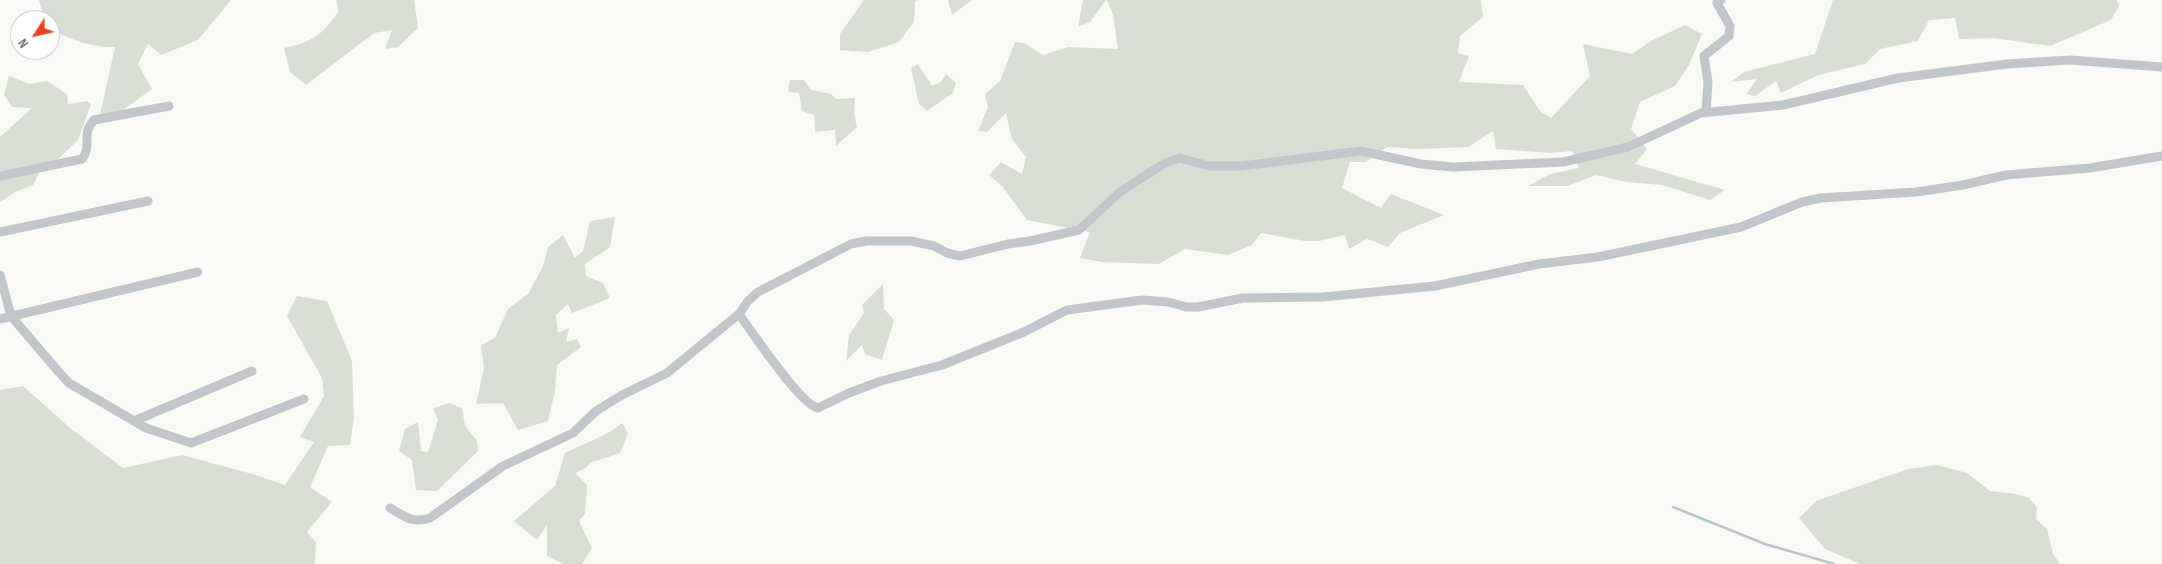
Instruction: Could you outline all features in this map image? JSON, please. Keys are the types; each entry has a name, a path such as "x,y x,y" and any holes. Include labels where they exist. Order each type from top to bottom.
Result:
{"street":[{"path":"1706,112 1708,82 1704,56 1729,36 1730,26 1717,3 1721,0"},
{"path":"390,508 410,520 420,521 430,518 503,466 573,433 596,411 622,395 668,373 739,314 748,301 758,292 851,244 866,241 911,241 934,246 946,253 960,256 1079,230 1120,192 1165,163 1180,158 1209,166 1242,166 1361,151 1421,164 1453,167 1562,162 1628,147 1681,121 1706,112 1783,105 1890,80 2007,64 2070,60 2162,67"},
{"path":"0,176 82,159 86,154 86,131 94,120 169,106"},
{"path":"739,314 795,390 812,406 818,408 849,393 881,381 942,365 1024,332 1052,316 1068,310 1142,300 1198,307 1242,298 1323,297 1436,286 1539,264 1576,258 1598,258 1741,227 1764,219 1783,209 1821,198 1916,192 1963,185 2006,175 2090,168 2162,156"},
{"path":"0,232 148,202"},
{"path":"0,319 198,272"},
{"path":"0,275 11,316 69,383 146,428 191,443 304,399"},
{"path":"134,422 252,371"}],"shaded area":[{"path":"39,0 231,0 198,40 161,55 148,44 138,64 152,89 116,115 100,115 115,47 90,44 60,34 60,10 42,10"},
{"path":"336,0 414,0 418,28 398,47 385,49 392,30 374,33 306,85 290,72 284,48 310,40 322,32 339,11"},
{"path":"864,0 918,0 915,1 914,22 899,42 868,52 840,50 840,34"},
{"path":"948,0 972,0 952,15"},
{"path":"1083,0 1106,0 1090,22 1078,27"},
{"path":"1107,0 1481,0 1483,17 1460,36 1458,53 1469,56 1459,82 1523,85 1540,111 1551,118 1590,76 1583,44 1632,54 1651,41 1685,25 1702,34 1689,65 1675,86 1640,102 1631,129 1647,149 1635,164 1725,190 1710,200 1662,185 1627,182 1596,175 1568,186 1528,186 1550,174 1579,168 1572,151 1551,153 1496,149 1493,131 1468,147 1420,149 1387,147 1366,162 1350,162 1342,188 1381,208 1391,194 1444,215 1400,233 1388,247 1367,239 1349,249 1345,235 1319,241 1305,241 1261,233 1252,245 1228,255 1185,249 1159,264 1102,262 1080,258 1090,232 1027,220 1002,186 989,175 1001,162 1022,174 1026,157 1012,139 1006,113 987,132 978,131 988,107 985,94 1000,81 1015,42 1024,43 1043,55 1068,47 1118,49 1113,15"},
{"path":"1833,0 2117,0 2119,6 2111,20 2050,46 1993,38 1959,39 1955,18 1929,20 1918,41 1880,49 1865,64 1818,75 1781,93 1776,81 1755,96 1746,94 1757,79 1731,82 1744,72 1815,54"},
{"path":"918,64 932,86 941,82 946,74 956,83 953,93 927,111 919,104 911,68"},
{"path":"9,76 29,84 47,81 67,94 68,104 87,101 91,104 78,140 54,163 39,173 33,185 15,192 0,202 0,137 32,108 12,107 4,95"},
{"path":"790,80 804,80 811,90 831,94 836,99 855,98 854,114 857,127 836,146 835,130 815,132 814,115 802,111 799,93 788,92"},
{"path":"615,217 610,247 585,264 586,276 603,283 610,298 572,313 568,304 556,315 558,333 569,328 566,342 577,339 581,347 557,365 555,391 548,421 518,430 503,403 476,404 484,368 481,345 495,338 508,309 529,293 543,266 548,247 563,235 575,258 583,251 590,221"},
{"path":"883,284 884,309 894,320 882,360 865,354 862,345 846,361 849,335 864,313 862,305"},
{"path":"297,296 327,301 352,361 354,418 350,445 328,446 310,487 332,502 307,532 316,542 315,564 0,564 0,390 23,386 69,427 123,468 182,455 285,485 314,442 300,437 324,396 322,378 287,316"},
{"path":"449,403 462,408 465,426 477,441 478,451 437,491 416,490 412,460 399,451 405,429 418,422 421,451 428,452 438,420 433,408"},
{"path":"622,423 628,433 620,453 590,463 586,468 575,473 587,485 585,514 579,521 592,548 582,564 564,564 547,556 547,525 537,540 514,521 555,486 565,453 602,436"},
{"path":"1937,465 1967,473 1990,491 2017,494 2029,498 2037,508 2036,519 2047,529 2053,554 2060,564 1860,564 1825,549 1799,518 1816,501 1908,469"}],"waterway":[{"path":"1673,507 1765,544 1834,564"}]}
